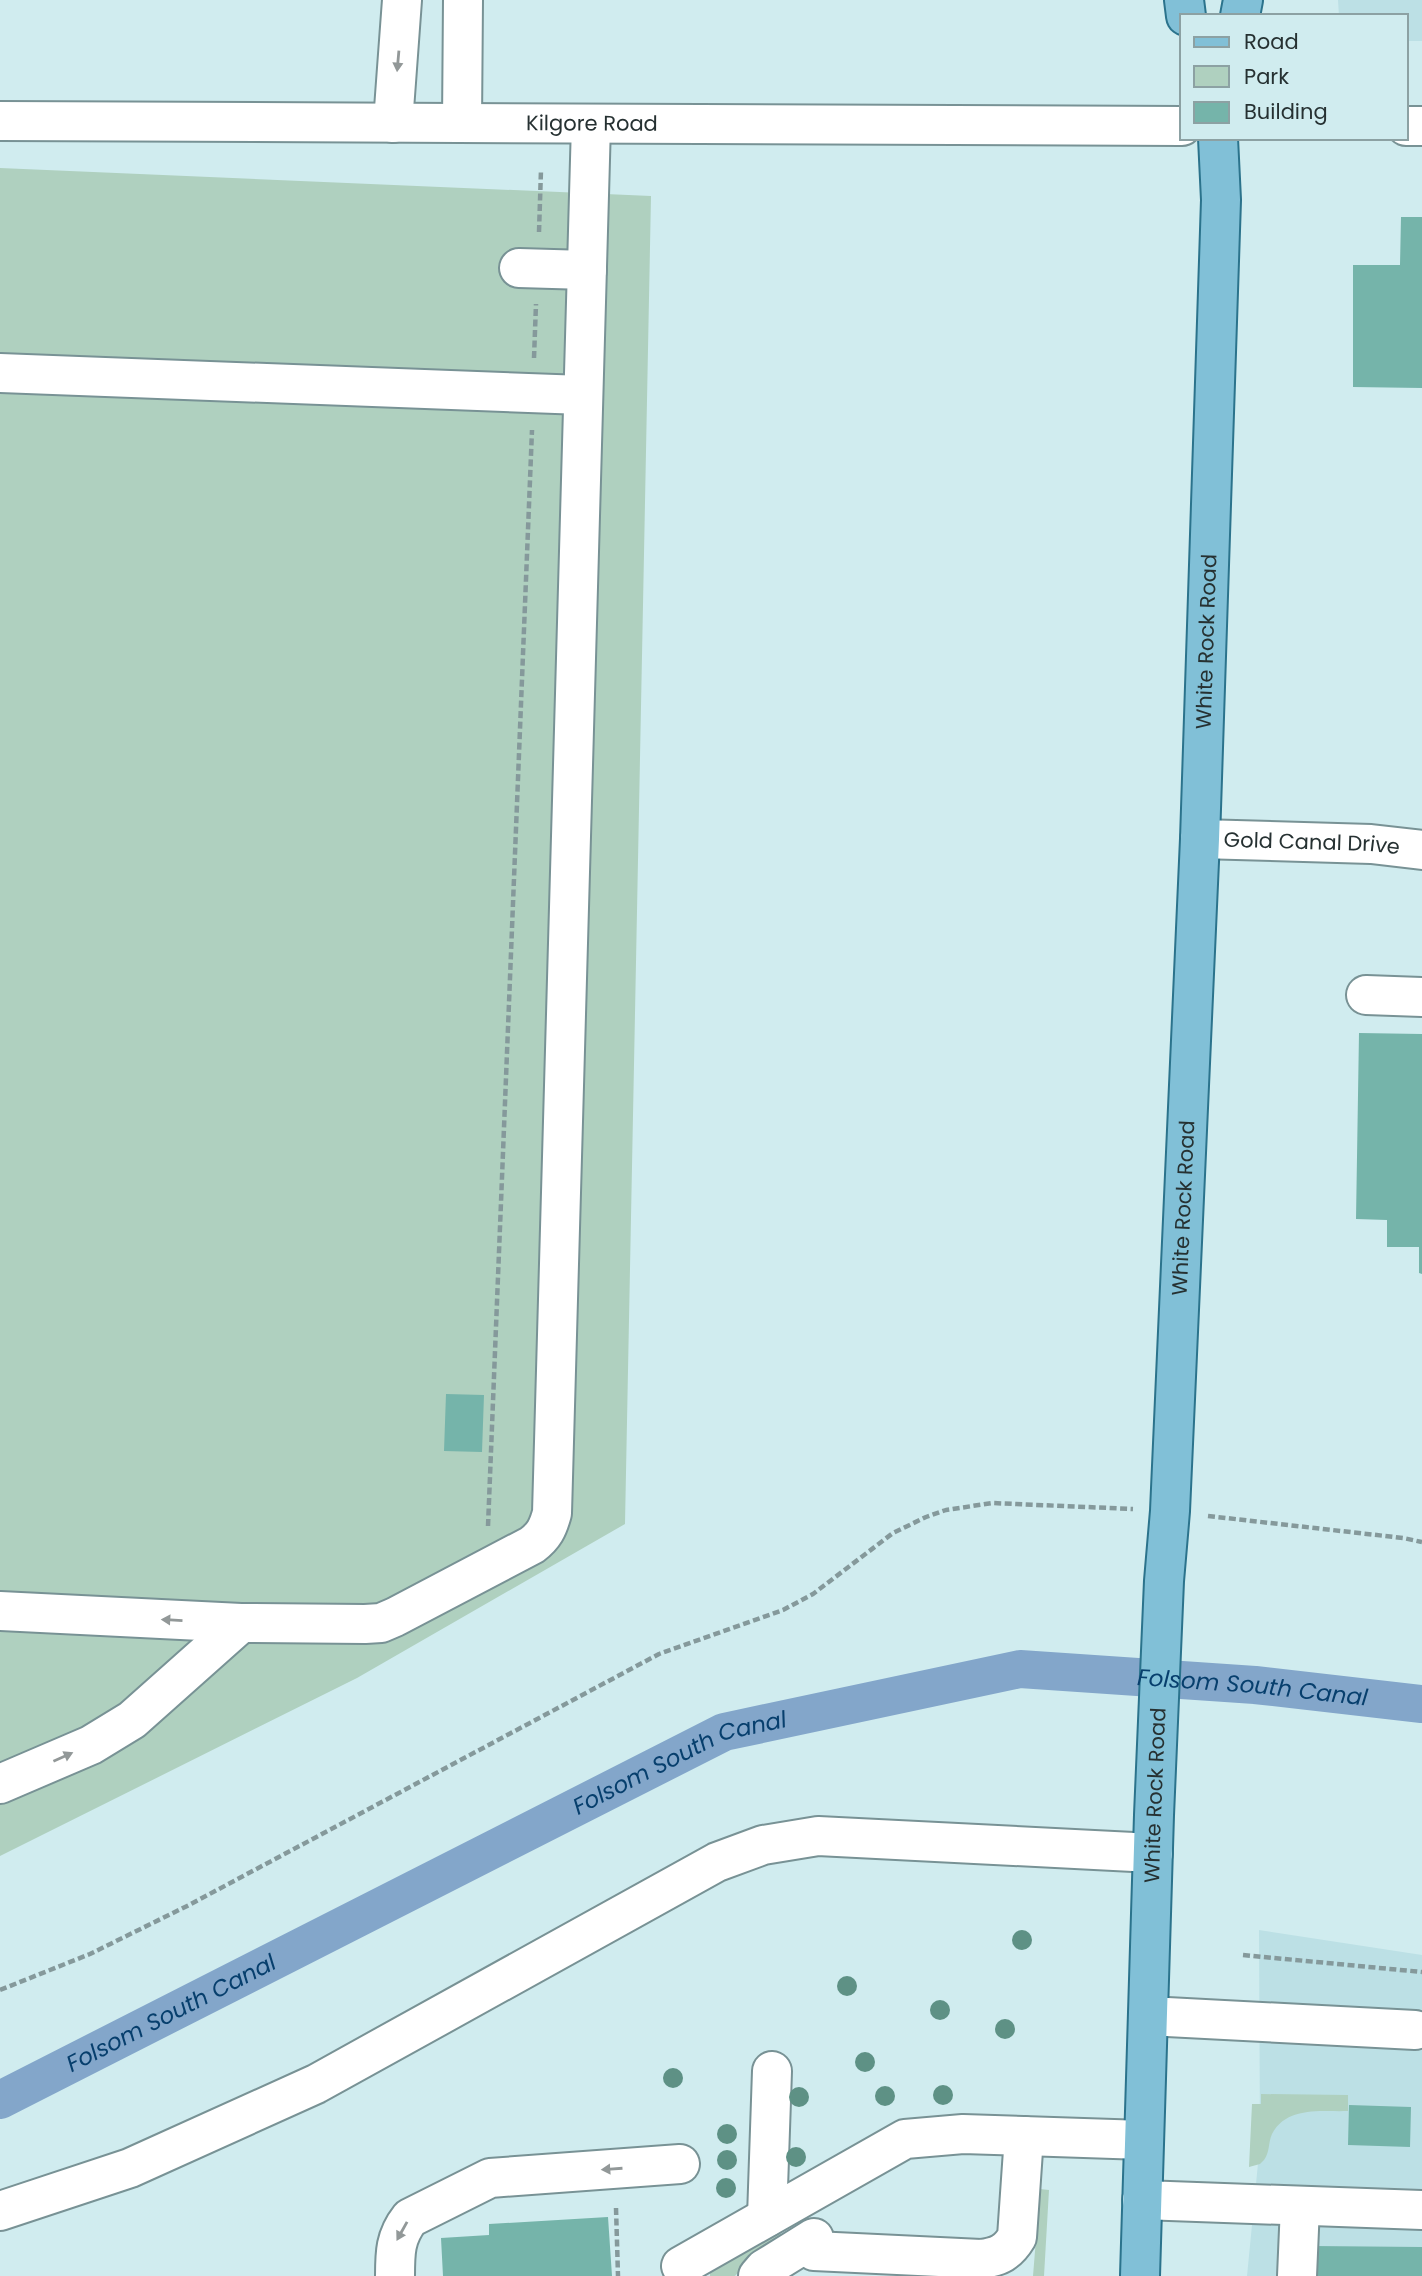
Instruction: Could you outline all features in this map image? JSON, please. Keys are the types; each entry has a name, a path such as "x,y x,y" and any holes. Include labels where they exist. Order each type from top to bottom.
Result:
{"main road":[{"name":"White Rock Road","path":"1140,2276 1154,1815 1200,839 1220,200 1218,140"}],"street":[{"path":"393,123 402,0"},
{"path":"461,123 463,0"},
{"name":"Kilgore Road","path":"0,121 1180,126"},
{"path":"0,1611 241,1623 381,1623 532,1545 542,1537 549,1525 552,1513 591,124"},
{"path":"528,268 587,270"},
{"path":"0,373 583,395"},
{"name":"Gold Canal Drive","path":"1200,839 1371,844 1422,850"},
{"path":"1366,995 1422,997"},
{"path":"0,1784 91,1745 132,1720 241,1623"},
{"path":"0,2211 130,2168 316,2084 717,1861 763,1844 818,1836 1153,1853"},
{"path":"1148,2016 1415,2030"},
{"path":"767,2217 772,2071"},
{"path":"681,2266 905,2139 963,2134 1144,2140"},
{"path":"758,2276 764,2269 814,2252 997,2258 1014,2262 1024,2136"},
{"path":"395,2276 395,2244 401,2229 410,2218 489,2178 680,2164"},
{"path":"802,2197 814,2252"},
{"path":"1142,2200 1422,2210"},
{"path":"1297,2276 1300,2206"}],"path":[{"path":"488,1535 533,394 528,268 541,170"},
{"path":"0,1990 90,1954 189,1905 659,1654 783,1610 813,1594 893,1534 946,1510 992,1503 1170,1511 1422,1542"},
{"path":"1242,1955 1422,1972"},
{"path":"616,2208 618,2276"}],"shaded area":[{"path":"1338,0 1422,0 1422,41 1408,41 1408,14 1339,14"},
{"path":"1259,1930 1422,1955 1422,2276 1247,2276 1260,2143"}],"green space":[{"path":"0,168 651,196 625,1524 357,1678 0,1856"},
{"path":"1261,2094 1348,2095 1348,2111 1306,2112 1286,2119 1272,2134 1264,2160 1249,2167 1252,2104 1261,2104"},
{"path":"1040,2189 1049,2190 1044,2276 1033,2276"},
{"path":"777,2231 784,2238 751,2258 735,2276 710,2276 710,2266"}],"building":[{"path":"1401,217 1422,217 1422,388 1353,387 1353,265 1400,265"},
{"path":"1359,1033 1422,1034 1422,1274 1419,1273 1419,1247 1387,1247 1387,1220 1356,1219"},
{"path":"446,1394 484,1395 482,1452 444,1451"},
{"path":"1349,2105 1411,2107 1410,2147 1348,2145"},
{"path":"608,2217 612,2276 443,2276 441,2238 489,2235 489,2224"},
{"path":"1312,2246 1422,2247 1422,2276 1311,2276"}],"waterway":[{"name":"Folsom South Canal","path":"0,2100 724,1732 1020,1669 1255,1685 1422,1704"}]}
